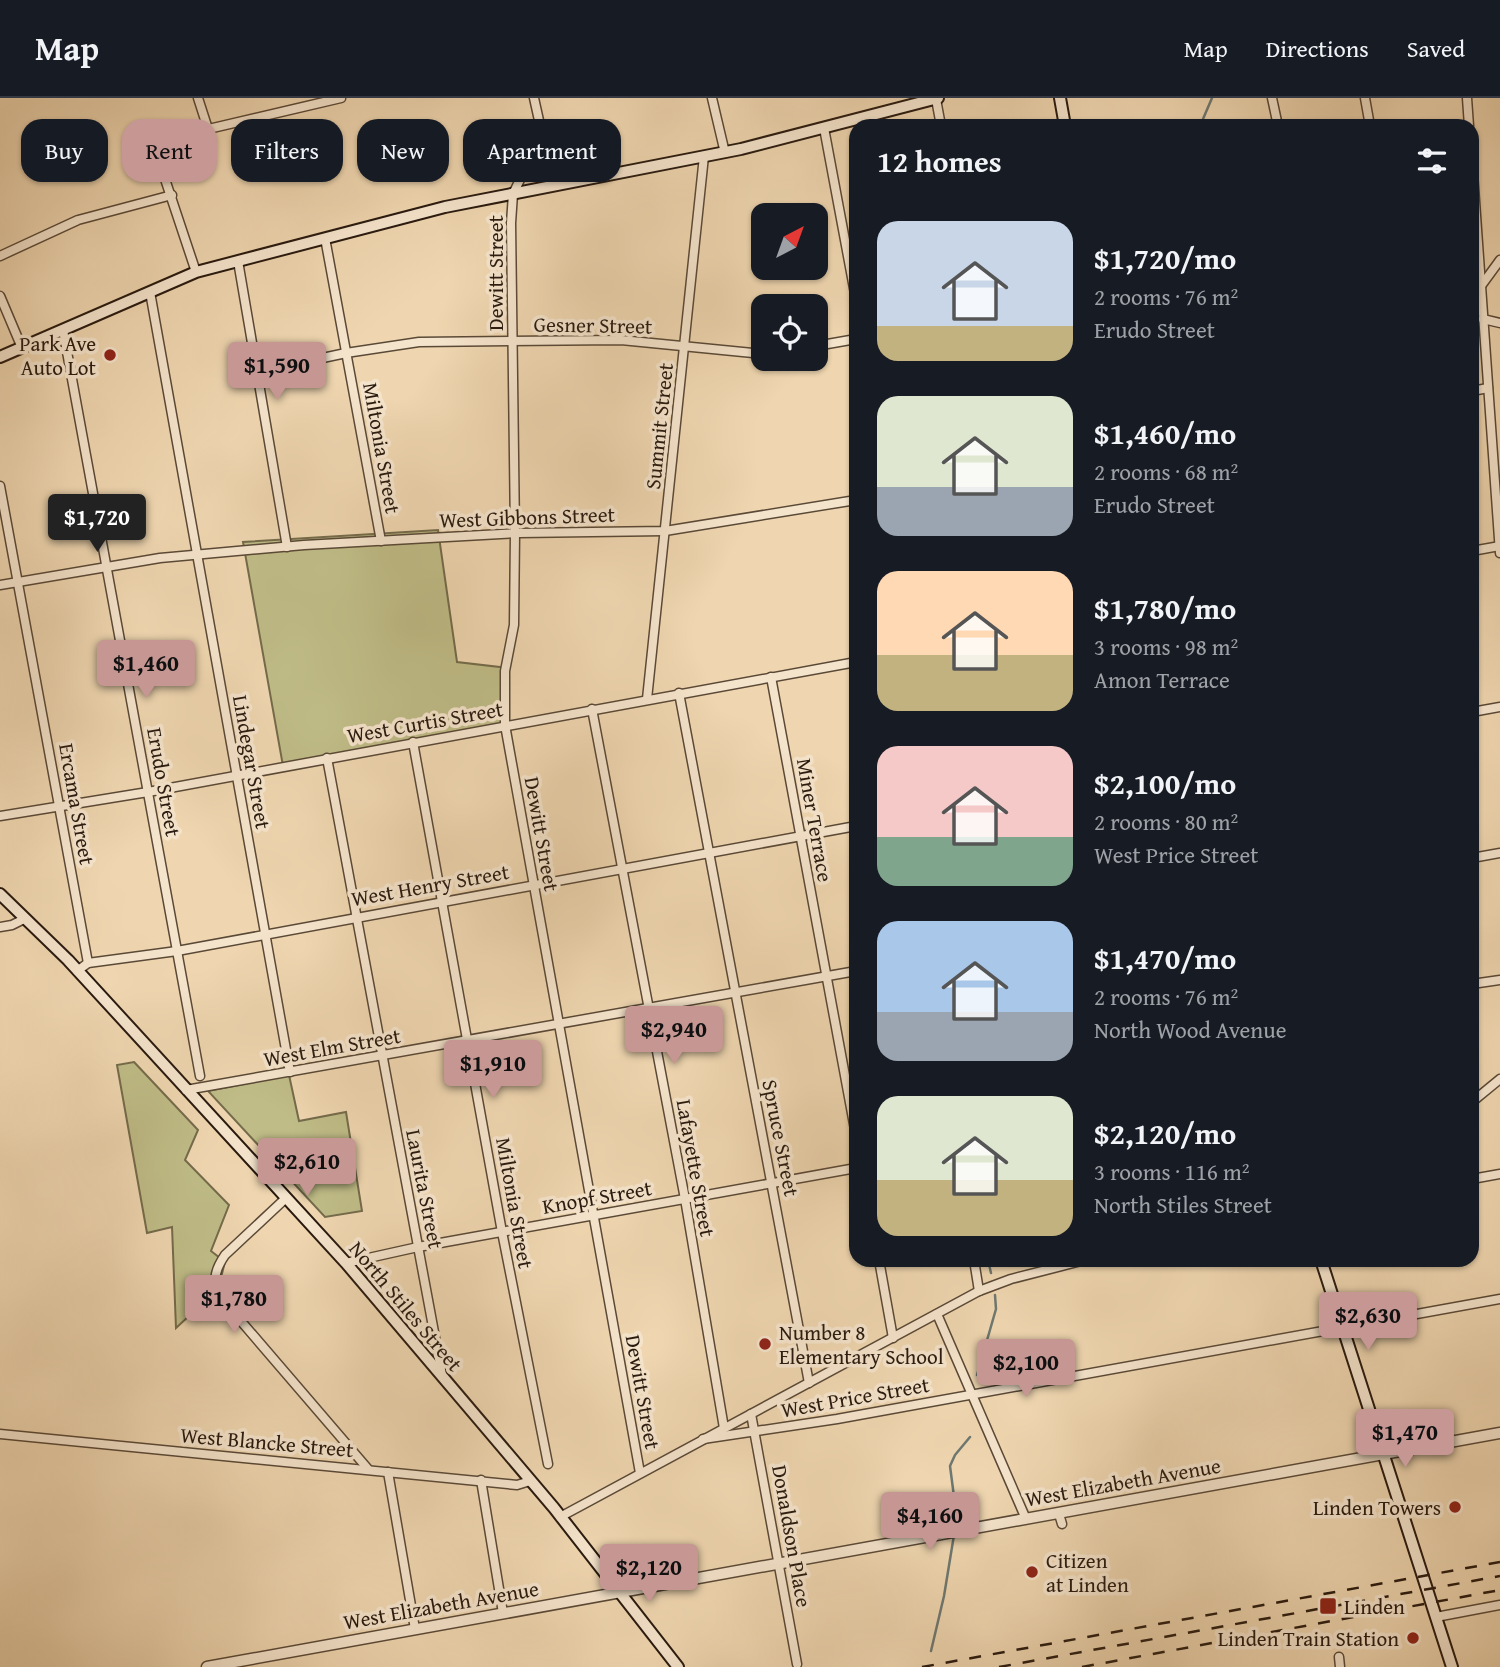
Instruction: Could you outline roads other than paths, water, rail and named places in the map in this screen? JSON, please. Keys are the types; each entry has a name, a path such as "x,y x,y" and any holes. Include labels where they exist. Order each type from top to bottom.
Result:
{"main road":[{"path":"853,119 911,101 937,98"},
{"path":"1060,98 1064,119"},
{"path":"0,357 196,272 445,207 725,153 849,120"},
{"name":"North Stiles Street","path":"0,894 77,971 346,1263 560,1517 678,1667"},
{"path":"1323,1267 1452,1667"}],"street":[{"path":"198,98 205,119"},
{"path":"217,127 341,98"},
{"path":"534,98 539,119"},
{"path":"712,98 725,153"},
{"path":"937,98 940,119"},
{"path":"1272,98 1276,119"},
{"path":"1365,98 1369,119"},
{"path":"1467,98 1468,119"},
{"path":"824,128 849,262"},
{"name":"Summit Street","path":"647,699 704,156"},
{"path":"167,182 196,272"},
{"path":"513,194 519,182"},
{"path":"554,182 555,186"},
{"name":"Dewitt Street","path":"513,194 511,223 515,533 513,625 505,671 505,725 640,1473"},
{"path":"0,256 78,220 172,195"},
{"name":"Miltonia Street","path":"326,238 381,541"},
{"path":"1481,286 1500,260"},
{"path":"238,261 287,547"},
{"path":"1479,262 1500,552"},
{"name":"Lindegar Street","path":"150,292 290,1072"},
{"path":"0,296 22,348"},
{"path":"1483,319 1500,323"},
{"name":"Erudo Street","path":"63,330 200,1076"},
{"name":"Gesner Street","path":"257,372 346,353 419,342 611,340 751,353"},
{"path":"828,344 849,340"},
{"path":"1479,390 1488,388"},
{"name":"Ercama Street","path":"0,486 88,963"},
{"name":"West Gibbons Street","path":"0,585 160,558 287,547 515,533 665,531 849,501"},
{"path":"1479,550 1500,546"},
{"name":"West Curtis Street","path":"0,816 148,792 849,663"},
{"name":"Miner Terrace","path":"771,677 849,1098"},
{"name":"Spruce Street","path":"679,693 808,1384"},
{"path":"1479,711 1500,707"},
{"name":"Lafayette Street","path":"592,709 685,1199 724,1428"},
{"name":"Miltonia Street","path":"413,742 502,1232 548,1464"},
{"name":"Laurita Street","path":"327,758 443,1378"},
{"name":"West Henry Street","path":"88,963 177,951 849,827"},
{"path":"1479,857 1500,853"},
{"path":"0,927 24,919"},
{"path":"77,971 88,963"},
{"name":"West Elm Street","path":"186,1090 849,972"},
{"path":"1479,983 1500,980"},
{"path":"1479,1096 1500,1079"},
{"name":"Knopf Street","path":"346,1263 418,1247 849,1169"},
{"path":"1479,1178 1500,1174"},
{"path":"286,1198 225,1255 214,1278 215,1288 368,1469"},
{"path":"880,1267 893,1338"},
{"path":"975,1267 979,1291"},
{"path":"560,1517 979,1291 1051,1267"},
{"name":"West Price Street","path":"703,1439 755,1433 972,1395 1500,1298"},
{"path":"937,1314 1026,1519"},
{"name":"Donaldson Place","path":"751,1414 797,1664"},
{"name":"West Elizabeth Avenue","path":"207,1667 1026,1519 1061,1519 1500,1433"},
{"name":"West Blancke Street","path":"0,1434 517,1485 530,1481"},
{"path":"388,1472 415,1629"},
{"path":"481,1480 503,1613"},
{"path":"1436,1617 1500,1605"},
{"path":"1339,1657 1340,1667"}],"waterway":[{"path":"1203,119 1212,98"},
{"path":"990,1267 991,1273"},
{"path":"977,1375 996,1309 995,1295"},
{"path":"954,1528 956,1512 950,1466 955,1455 970,1437"},
{"path":"931,1651 954,1535"}],"railway":[{"path":"922,1667 1500,1562"},
{"path":"999,1667 1500,1576"},
{"path":"1082,1667 1500,1590"}],"place":[{"name":"Park Ave Auto Lot","path":"110,355"},
{"name":"Number 8 Elementary School","path":"765,1344"},
{"name":"Linden Towers","path":"1455,1507"},
{"name":"Citizen at Linden","path":"1032,1572"},
{"name":"Linden","path":"1328,1606"},
{"name":"Linden Train Station","path":"1413,1638"}]}
